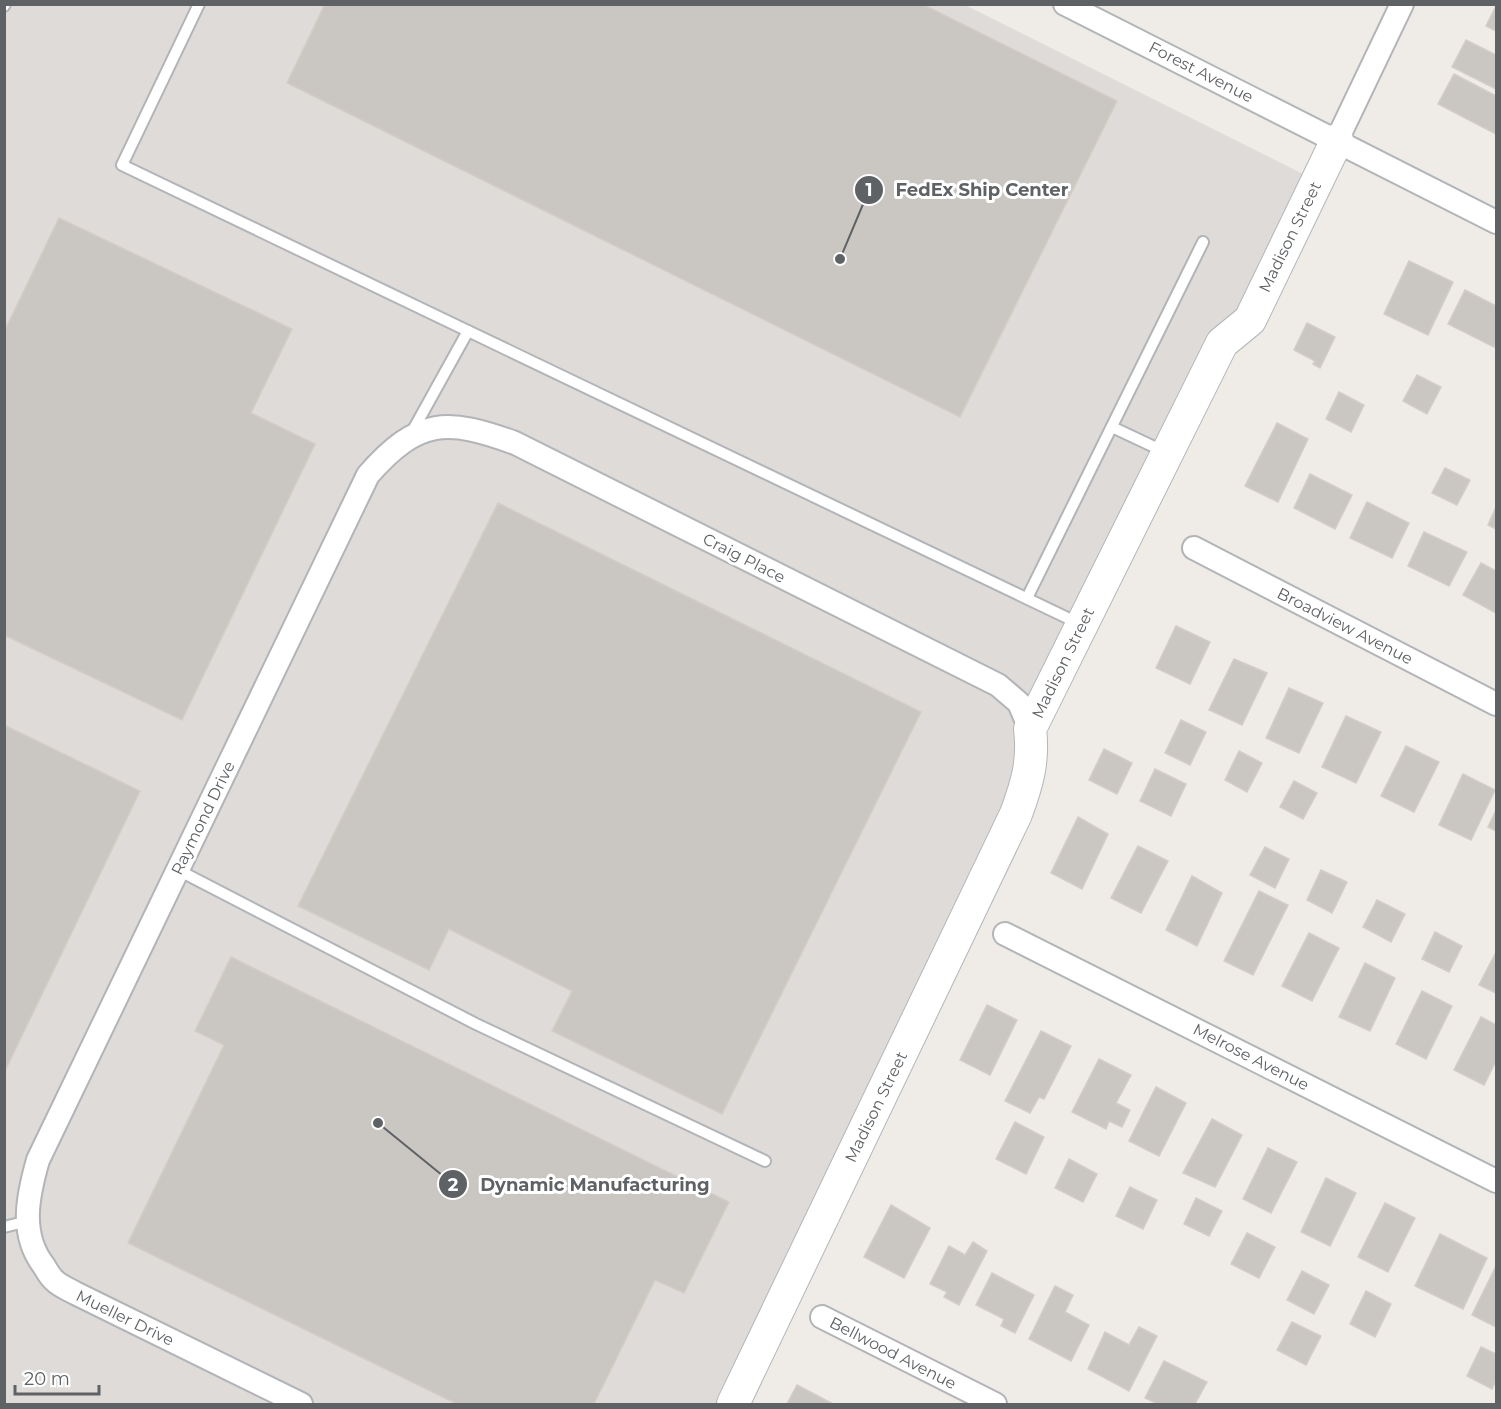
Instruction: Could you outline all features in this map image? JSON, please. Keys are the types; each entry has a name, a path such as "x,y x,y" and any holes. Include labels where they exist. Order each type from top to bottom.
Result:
{"street":[{"name":"Forest Avenue","path":"1065,4 1497,222"},
{"name":"Madison Street","path":"733,1404 1016,814 1027,782 1033,751 1030,729 1222,343 1250,320 1402,4"},
{"name":"Craig Place","path":"434,427 461,426 515,444 998,685 1019,703 1030,729"},
{"name":"Raymond Drive","path":"31,1244 28,1221 30,1189 38,1160 368,475 386,454 409,437 434,427"},
{"name":"Broadview Avenue","path":"1194,548 1497,704"},
{"name":"Melrose Avenue","path":"1005,934 1497,1181"},
{"name":"Mueller Drive","path":"31,1244 40,1262 54,1281 301,1404"},
{"name":"Bellwood Avenue","path":"822,1317 995,1404"}],"lane":[{"path":"199,4 122,165 1082,625"},
{"path":"1027,598 1203,242"},
{"path":"409,437 468,331"},
{"path":"1112,428 1168,454"},
{"path":"178,870 476,1024 765,1161"},
{"path":"4,1227 28,1221"}],"shaded area":[{"path":"5,5 965,5 1305,175 716,1404 5,1404"}],"building":[{"path":"325,4 922,4 1117,101 960,417 287,83"},
{"path":"1496,6 1496,31 1486,26"},
{"path":"1466,40 1496,55 1496,89 1452,67"},
{"path":"1454,74 1496,96 1496,134 1438,104"},
{"path":"59,218 292,329 251,413 315,444 182,720 4,635 4,332"},
{"path":"1409,261 1453,282 1428,335 1384,314"},
{"path":"1465,290 1496,306 1494,347 1448,324"},
{"path":"1307,323 1335,337 1320,368 1313,364 1315,361 1294,350"},
{"path":"1417,375 1441,387 1427,414 1403,401"},
{"path":"1339,392 1364,405 1351,432 1326,419"},
{"path":"1277,423 1308,439 1278,502 1245,486"},
{"path":"1445,468 1470,480 1457,505 1432,493"},
{"path":"1310,474 1352,495 1335,529 1294,508"},
{"path":"1367,502 1409,523 1392,558 1350,538"},
{"path":"498,503 921,712 722,1114 552,1031 572,991 449,929 429,970 298,906"},
{"path":"1496,507 1496,529 1488,525"},
{"path":"1424,532 1467,552 1449,586 1408,566"},
{"path":"1481,563 1496,571 1496,613 1463,595"},
{"path":"1176,626 1210,642 1190,684 1156,668"},
{"path":"1234,659 1267,673 1242,725 1209,710"},
{"path":"1289,688 1323,703 1299,753 1266,738"},
{"path":"1346,716 1381,732 1356,783 1322,767"},
{"path":"1181,720 1206,732 1190,765 1165,753"},
{"path":"4,725 140,791 4,1073"},
{"path":"1406,746 1439,762 1414,812 1381,796"},
{"path":"1104,749 1132,763 1117,794 1089,780"},
{"path":"1239,751 1262,763 1247,792 1225,780"},
{"path":"1155,769 1186,784 1171,816 1140,801"},
{"path":"1463,774 1495,790 1471,840 1439,825"},
{"path":"1294,781 1317,793 1303,819 1280,807"},
{"path":"1496,810 1496,831 1488,827"},
{"path":"1078,817 1108,834 1082,889 1051,873"},
{"path":"1138,846 1168,861 1141,913 1111,898"},
{"path":"1265,847 1289,859 1275,888 1250,875"},
{"path":"1321,870 1347,882 1332,913 1307,900"},
{"path":"1192,876 1222,893 1197,946 1166,930"},
{"path":"1259,891 1288,905 1253,975 1224,961"},
{"path":"1377,900 1405,914 1391,942 1363,927"},
{"path":"1435,932 1462,946 1449,972 1422,959"},
{"path":"1309,933 1339,948 1312,1001 1282,986"},
{"path":"1496,955 1496,993 1479,985"},
{"path":"231,957 729,1202 684,1293 655,1280 594,1404 457,1404 128,1243 224,1045 195,1031"},
{"path":"1365,963 1395,978 1370,1031 1339,1017"},
{"path":"1422,991 1452,1006 1426,1059 1396,1044"},
{"path":"987,1005 1017,1020 990,1075 960,1060"},
{"path":"1481,1017 1496,1025 1496,1061 1484,1085 1454,1070"},
{"path":"1041,1031 1071,1046 1044,1099 1039,1097 1030,1113 1005,1101"},
{"path":"1099,1059 1131,1075 1116,1103 1130,1110 1122,1127 1109,1121 1106,1129 1072,1112"},
{"path":"1156,1087 1186,1103 1159,1156 1129,1141"},
{"path":"1212,1119 1242,1135 1215,1187 1183,1173"},
{"path":"1015,1122 1044,1137 1026,1174 996,1159"},
{"path":"1268,1148 1297,1162 1271,1213 1243,1199"},
{"path":"1069,1159 1097,1174 1083,1202 1055,1188"},
{"path":"1326,1178 1356,1193 1330,1246 1301,1232"},
{"path":"1130,1187 1157,1200 1143,1229 1116,1216"},
{"path":"1196,1198 1222,1211 1209,1236 1184,1224"},
{"path":"1385,1203 1415,1218 1388,1272 1358,1257"},
{"path":"891,1205 930,1228 904,1278 864,1257"},
{"path":"1247,1233 1275,1247 1259,1278 1231,1264"},
{"path":"1440,1234 1487,1258 1463,1309 1415,1286"},
{"path":"973,1242 987,1251 959,1305 944,1297 947,1292 930,1284 949,1246 965,1255"},
{"path":"1496,1266 1496,1327 1472,1315"},
{"path":"1302,1271 1329,1285 1314,1314 1287,1300"},
{"path":"992,1273 1034,1295 1015,1333 1001,1326 1004,1319 976,1305"},
{"path":"1055,1286 1073,1295 1065,1312 1089,1325 1071,1361 1029,1339"},
{"path":"1366,1291 1391,1304 1375,1337 1350,1324"},
{"path":"1292,1322 1321,1336 1306,1365 1277,1350"},
{"path":"1139,1327 1157,1336 1129,1391 1088,1369 1105,1332 1129,1345"},
{"path":"1481,1347 1496,1354 1496,1380 1492,1389 1467,1376"},
{"path":"1164,1361 1207,1382 1195,1404 1158,1404 1145,1398"},
{"path":"797,1385 833,1404 787,1404"}],"place":[{"name":"FedEx Ship Center","path":"840,259"},
{"name":"Dynamic Manufacturing","path":"378,1123"}]}
